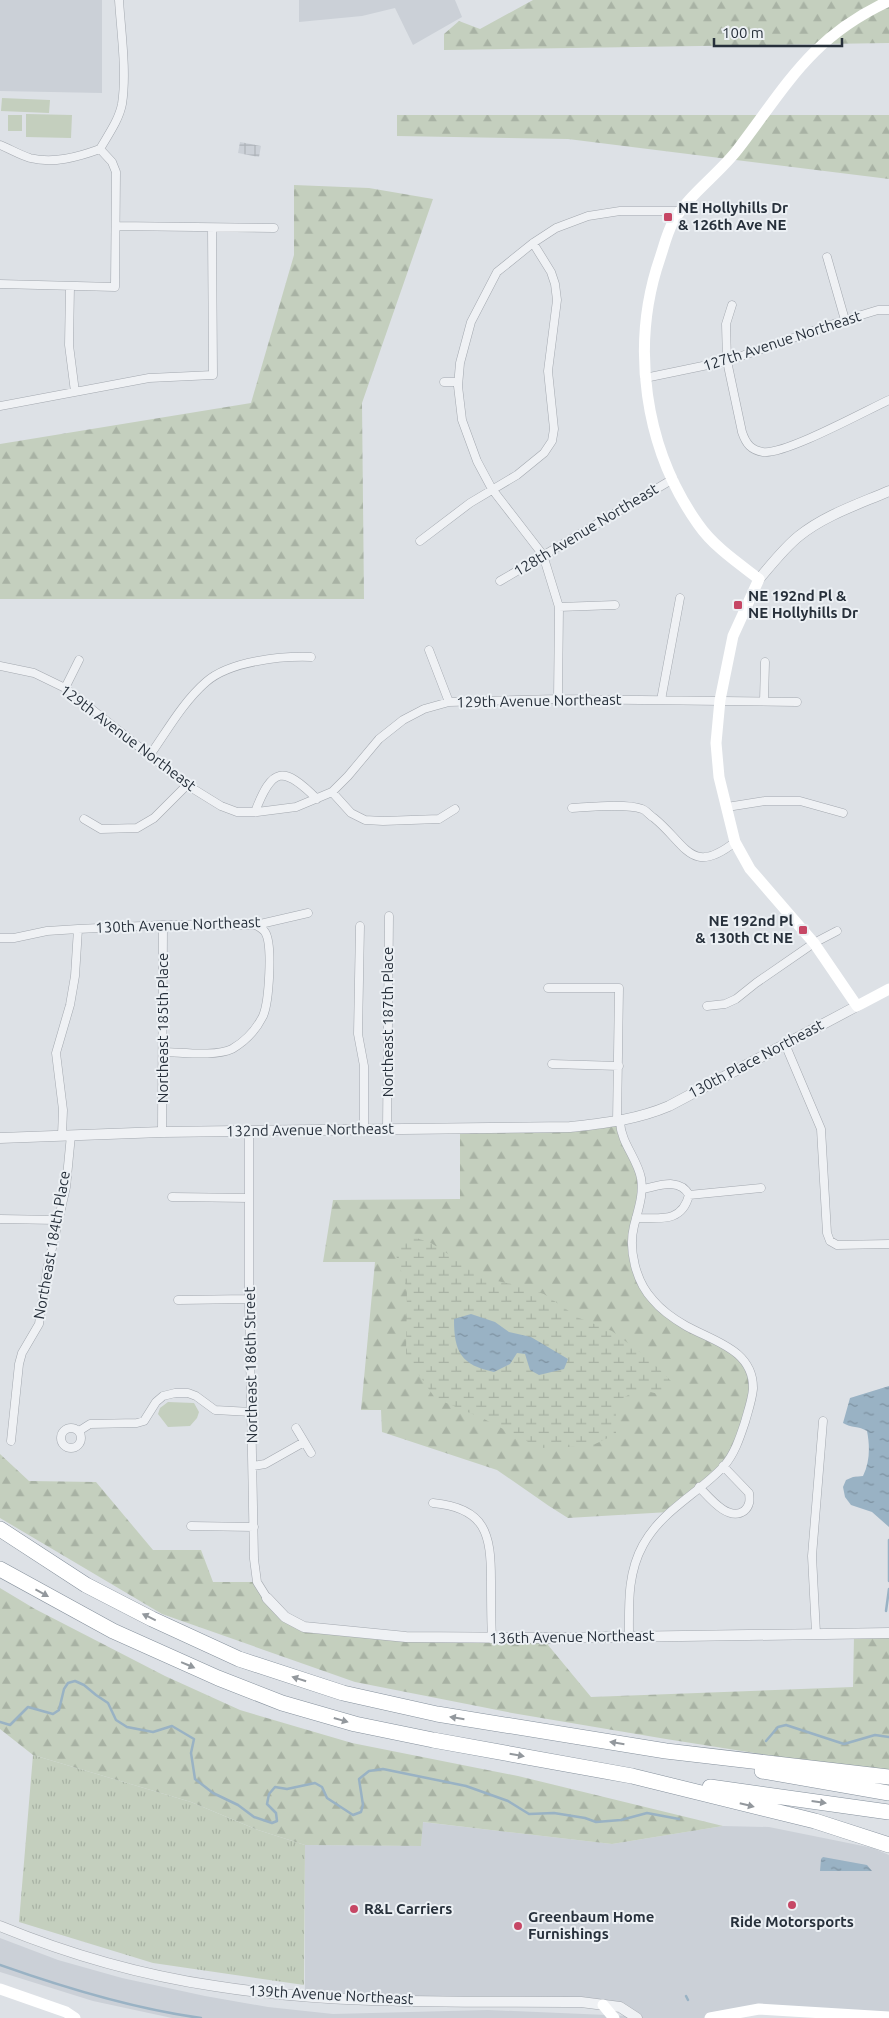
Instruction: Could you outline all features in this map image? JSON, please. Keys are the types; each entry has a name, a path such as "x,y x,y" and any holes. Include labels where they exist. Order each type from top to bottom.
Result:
{"highway":[{"path":"0,1529 86,1585 152,1619 239,1659 343,1693 436,1714 666,1751 794,1777 889,1793"},
{"path":"0,1569 113,1631 218,1678 282,1703 355,1724 632,1776 889,1812"},
{"path":"666,1751 889,1777"},
{"path":"632,1776 815,1821 889,1845"}],"main road":[{"path":"856,1006 814,943 750,869 735,842 720,777 716,743 720,700 733,636 760,579 735,561 699,525 673,479 659,445 651,418 644,338 652,282 671,224 680,211 737,151 784,85 817,48 841,28 864,13 889,2"},
{"name":"130th Place Northeast","path":"856,1006 889,988"},
{"path":"0,1990 66,2012 75,2018"},
{"path":"603,2005 614,2018"},
{"path":"710,2018 759,2009 889,2017"}],"street":[{"path":"0,145 30,158 56,160 77,158 100,149 115,124 122,104 123,47 119,0"},
{"path":"0,284 115,287 116,172 112,162 100,149"},
{"path":"558,698 559,607 543,555 492,489 477,461 462,420 458,382 460,363 470,322 497,272 533,243 556,228 588,216 620,211 680,211"},
{"path":"116,226 274,228"},
{"path":"0,406 150,378 212,375 212,228"},
{"path":"420,541 492,489 516,475 544,453 552,441 554,429 548,371 557,300 555,284 550,272 533,243"},
{"path":"827,257 845,320"},
{"path":"70,286 69,345 75,392"},
{"path":"732,305 726,324 727,361 742,432 746,443 752,448 765,452 779,450 889,400"},
{"name":"127th Avenue Northeast","path":"646,378 727,361 845,320 878,310 889,310"},
{"path":"444,382 458,382"},
{"name":"128th Avenue Northeast","path":"500,581 673,479"},
{"path":"760,579 781,553 815,524 889,491"},
{"path":"661,700 680,598"},
{"path":"559,607 615,605"},
{"path":"429,650 448,702"},
{"path":"150,755 189,700 206,682 224,670 288,656 312,657"},
{"path":"65,688 79,660"},
{"path":"764,701 765,662"},
{"name":"129th Avenue Northeast","path":"0,666 34,673 65,688 187,785 221,806 237,812 255,812 296,807 332,792 379,739 403,720 424,709 448,702 478,699 558,698 797,702"},
{"path":"255,812 268,784 282,775 293,777 317,798"},
{"path":"84,819 101,829 137,828 154,818 187,785"},
{"path":"332,792 351,813 365,820 383,822 439,819 455,808"},
{"path":"727,808 765,801 800,801 843,813"},
{"path":"572,808 617,806 642,809 668,830 686,852 693,856 709,856 721,852 735,842"},
{"name":"130th Avenue Northeast","path":"78,928 163,925 256,925 308,913"},
{"name":"Northeast 187th Place","path":"387,1129 389,916"},
{"name":"Northeast 185th Place","path":"162,1132 163,925"},
{"path":"163,1052 213,1052 229,1050 244,1041 255,1029 263,1016 268,991 268,940 265,931 256,925"},
{"path":"360,926 358,1034 364,1066 364,1129"},
{"path":"0,938 14,938 47,931 78,928"},
{"name":"Northeast 184th Place","path":"11,1441 19,1364 22,1353 39,1324 47,1270 66,1187 66,1135 56,1053 70,1005 75,976 78,928"},
{"path":"707,1006 725,1004 736,999 814,943 838,931"},
{"path":"548,988 619,988 618,1122 625,1144 637,1164 643,1189 632,1241 634,1260 639,1276 652,1299 668,1314 686,1326 720,1341 736,1351 747,1366 753,1388 751,1403 732,1454 723,1466 669,1512 655,1527 643,1545 630,1580 629,1637"},
{"name":"130th Place Northeast","path":"618,1122 640,1117 668,1106 856,1006"},
{"path":"785,1044 821,1129 827,1233 830,1241 837,1245 889,1244"},
{"path":"552,1064 619,1066"},
{"name":"132nd Avenue Northeast","path":"0,1138 249,1130 570,1126 618,1122"},
{"name":"Northeast 186th Street","path":"249,1130 249,1300 254,1559 256,1582 267,1598"},
{"path":"643,1189 675,1184 686,1190 689,1195"},
{"path":"689,1195 761,1188"},
{"path":"636,1218 676,1216 682,1212 689,1195"},
{"path":"172,1197 249,1198"},
{"path":"0,1219 57,1220"},
{"path":"178,1300 249,1300"},
{"path":"79,1431 90,1424 137,1423 144,1421 156,1402 163,1396 175,1393 188,1393 196,1396 215,1410 251,1412"},
{"path":"816,1633 812,1556 822,1421"},
{"path":"296,1428 311,1453"},
{"path":"253,1466 265,1464 304,1442"},
{"path":"699,1487 724,1510 730,1513 737,1514 746,1509 750,1499 748,1493 723,1466"},
{"path":"433,1503 459,1507 469,1513 485,1531 490,1554 492,1639"},
{"path":"192,1526 254,1528"},
{"name":"136th Avenue Northeast","path":"267,1598 285,1617 304,1627 406,1637 492,1639 889,1632"},
{"name":"139th Avenue Northeast","path":"0,1926 118,1965 214,1986 328,1998 581,2002 620,2007 637,2018"}],"shaded area":[{"path":"0,0 102,0 102,93 0,91"},
{"path":"299,0 455,0 462,17 413,45 395,8 362,16 299,22"},
{"path":"240,142 261,146 259,157 238,153"},
{"path":"422,1822 612,1844 723,1826 769,1827 873,1848 889,1855 889,2018 759,2009 711,2018 172,2018 93,2001 0,1972 0,1938 58,1960 122,1978 268,2007 333,2014 488,2010 630,2016 603,2005 305,1997 305,1845 421,1846"}],"green space":[{"path":"533,0 889,0 889,43 444,50 444,34 459,21 480,29"},
{"path":"2,98 50,100 49,113 1,111"},
{"path":"26,114 72,115 71,138 26,137"},
{"path":"8,115 22,115 22,131 8,131"},
{"path":"397,115 889,115 889,179 568,139 397,136"},
{"path":"294,185 369,188 433,199 362,403 364,599 0,599 0,444 251,403 294,255"},
{"path":"617,1122 641,1177 633,1229 639,1276 668,1315 720,1341 747,1366 753,1388 739,1439 723,1466 669,1512 568,1518 497,1470 382,1432 381,1410 361,1410 375,1262 323,1262 333,1200 460,1199 460,1128"},
{"path":"405,1234 431,1243 479,1277 516,1285 544,1294 579,1318 612,1331 649,1359 674,1384 662,1395 639,1389 616,1402 616,1434 591,1446 540,1448 484,1419 435,1398 406,1356 407,1289 394,1249"},
{"path":"168,1402 194,1403 199,1412 197,1418 190,1426 168,1427 158,1414 160,1408"},
{"path":"0,1454 29,1481 96,1482 153,1550 201,1550 213,1582 257,1582 267,1598 304,1627 360,1636 551,1638 548,1645 591,1697 853,1687 854,1636 889,1636 889,1772 849,1768 666,1739 512,1713 355,1682 162,1614 0,1518"},
{"path":"0,1588 35,1609 165,1676 240,1710 352,1743 518,1776 723,1826 612,1844 423,1822 421,1846 305,1845 258,1830 191,1802 33,1755 0,1729"},
{"path":"33,1755 191,1802 258,1830 305,1845 304,1985 153,1963 19,1922"}],"water":[{"path":"471,1314 495,1322 509,1332 531,1337 568,1359 564,1369 539,1375 530,1370 525,1354 517,1353 510,1364 494,1372 467,1361 458,1348 454,1330 454,1319"},
{"path":"889,1386 889,1527 872,1512 851,1505 845,1497 843,1487 846,1480 863,1476 867,1465 869,1448 867,1431 843,1423 850,1398"},
{"path":"823,1857 867,1865 872,1871 820,1871 821,1859"}],"waterway":[{"path":"889,1540 889,1581"},
{"path":"886,1611 889,1589"},
{"path":"0,1722 10,1725 28,1707 53,1714 59,1710 64,1689 68,1683 75,1681 84,1685 108,1703 116,1720 127,1727 153,1732 172,1726 194,1739 191,1753 195,1779 213,1793 238,1805 254,1817 272,1823 277,1821 276,1813 267,1804 269,1794 275,1787 287,1789 315,1783 322,1787 327,1798 353,1815 361,1812 363,1805 359,1779 369,1771 383,1769 466,1786 508,1801 529,1814 554,1813 585,1818 596,1822 621,1820 647,1813 679,1819"},
{"path":"766,1741 778,1727 786,1725 844,1744 875,1735 889,1737"},
{"path":"0,1965 99,1997 201,2018"},
{"path":"686,1996 688,2000"}],"place":[{"name":"NE Hollyhills Dr & 126th Ave NE","path":"668,217"},
{"name":"NE 192nd Pl & NE Hollyhills Dr","path":"738,605"},
{"name":"NE 192nd Pl & 130th Ct NE","path":"803,930"},
{"name":"Ride Motorsports","path":"792,1905"},
{"name":"R&L Carriers","path":"354,1909"},
{"name":"Greenbaum Home Furnishings","path":"518,1926"}]}
